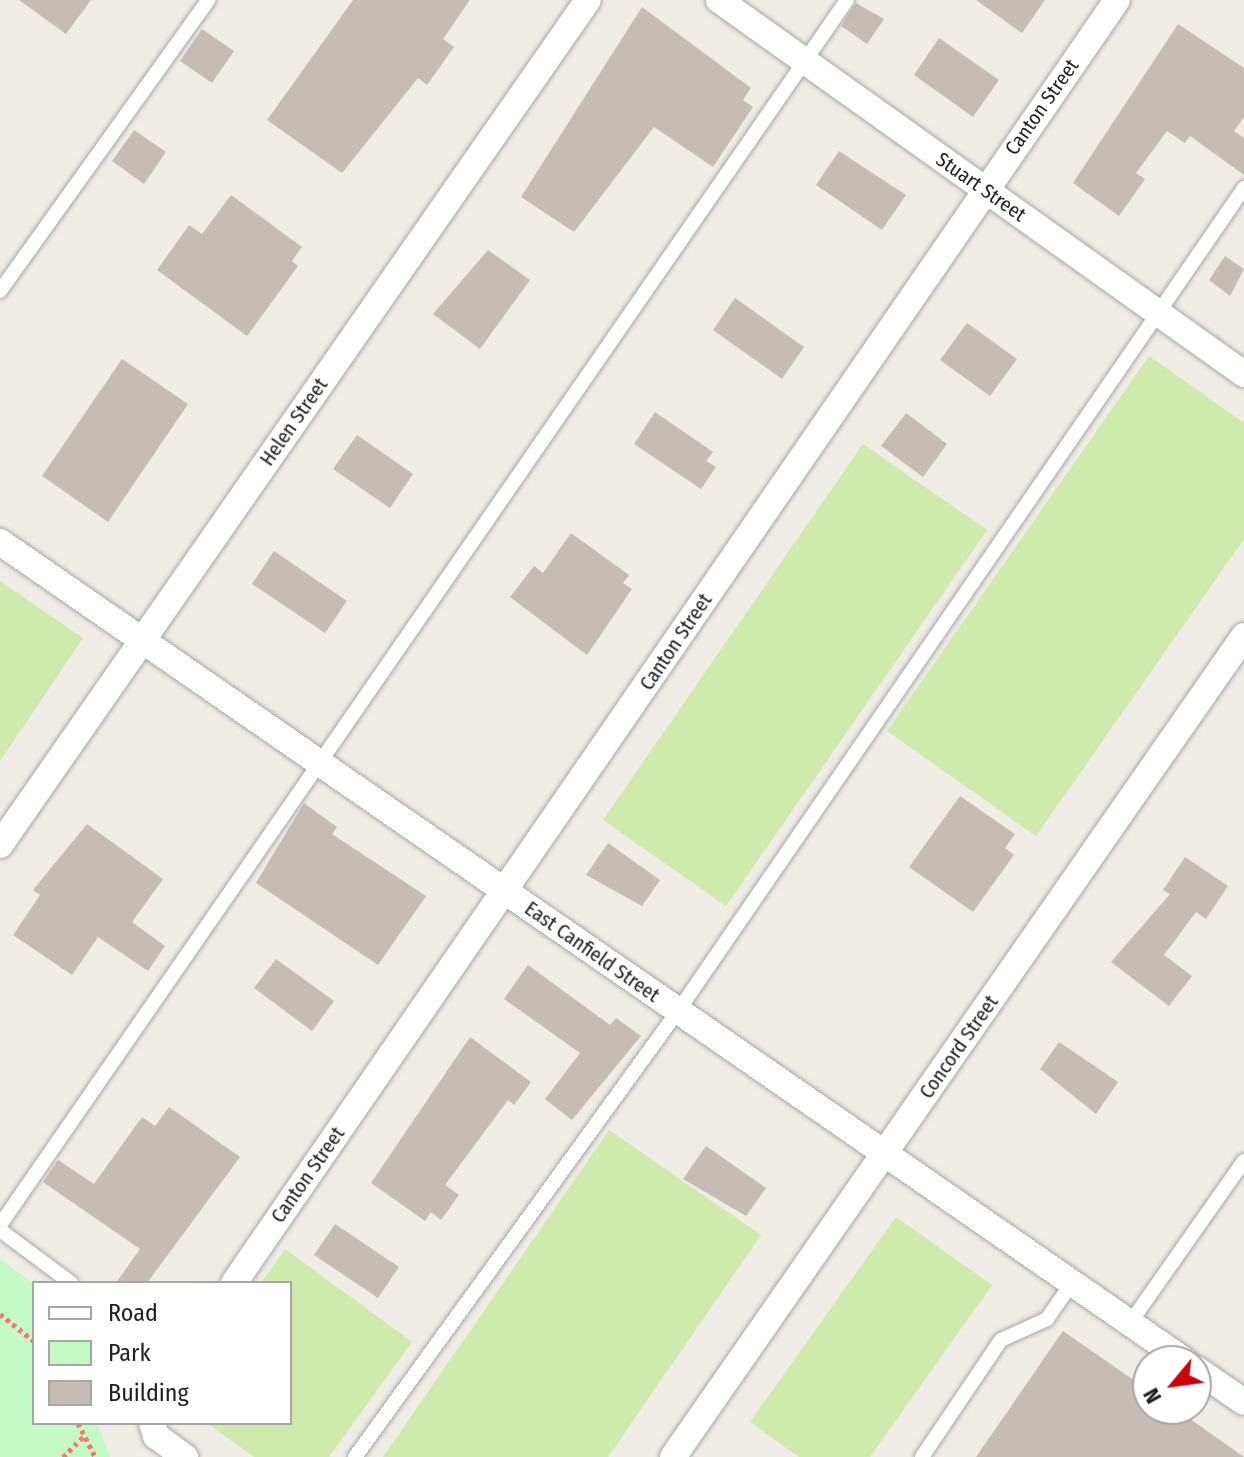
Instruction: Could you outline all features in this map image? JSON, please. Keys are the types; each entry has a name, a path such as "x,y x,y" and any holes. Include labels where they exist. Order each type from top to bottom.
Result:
{"street":[{"name":"Helen Street","path":"0,845 588,0"},
{"name":"Stuart Street","path":"719,0 1244,374"},
{"name":"Canton Street","path":"235,1281 1117,0"},
{"name":"East Canfield Street","path":"0,542 1162,1345"},
{"name":"Concord Street","path":"673,1457 1244,636"},
{"path":"1212,1380 1244,1402"},
{"path":"153,1425 156,1436 185,1457"}],"lane":[{"path":"0,291 208,0"},
{"path":"68,1281 0,1228 316,761 847,0"},
{"path":"355,1457 678,1011 1244,188"},
{"path":"1130,1323 1244,1161"},
{"path":"922,1457 1001,1340 1047,1319 1072,1283"}],"path":[{"path":"0,1314 32,1339"},
{"path":"79,1425 95,1457"},
{"path":"63,1457 84,1436"}],"green space":[{"path":"1149,356 1244,423 1244,539 1036,836 887,731"},
{"path":"863,444 987,530 726,906 603,820"},
{"path":"0,581 83,638 0,761"},
{"path":"609,1130 761,1235 608,1457 383,1457"},
{"path":"896,1217 992,1285 870,1457 799,1457 750,1422"},
{"path":"285,1249 412,1342 329,1457 254,1457 210,1425 292,1425 292,1281 262,1281"},
{"path":"0,1259 32,1283 32,1425 98,1425 110,1457 0,1457"}],"building":[{"path":"19,0 91,0 66,34"},
{"path":"353,0 470,0 443,39 454,47 427,85 418,78 342,173 267,120"},
{"path":"976,0 1045,0 1022,33"},
{"path":"856,3 884,19 867,44 841,26"},
{"path":"642,7 751,88 743,100 753,107 713,167 654,127 574,232 521,197"},
{"path":"1178,24 1244,68 1244,117 1234,131 1244,138 1244,175 1190,136 1185,143 1167,131 1136,173 1145,179 1119,216 1073,183"},
{"path":"202,29 234,51 212,83 180,61"},
{"path":"939,38 999,80 973,117 914,75"},
{"path":"134,130 166,152 144,184 112,161"},
{"path":"839,151 906,195 882,230 816,185"},
{"path":"231,195 302,247 292,261 298,266 247,336 157,270 189,225 202,234"},
{"path":"488,250 530,280 480,349 433,314"},
{"path":"1225,256 1244,269 1230,296 1209,280"},
{"path":"735,298 804,347 782,379 713,330"},
{"path":"967,323 1017,359 990,396 940,360"},
{"path":"122,359 188,404 108,522 42,476"},
{"path":"655,412 713,452 706,461 716,467 701,489 634,444"},
{"path":"906,413 947,444 923,477 881,446"},
{"path":"357,435 413,474 390,508 333,469"},
{"path":"571,533 629,575 623,583 632,589 587,655 510,597 534,566 543,573"},
{"path":"274,551 347,601 325,633 252,584"},
{"path":"960,796 1015,834 1005,848 1014,855 973,912 909,867"},
{"path":"304,803 337,827 332,834 426,896 378,965 256,883"},
{"path":"87,824 163,879 132,922 165,946 148,971 98,937 72,975 13,935 40,895 33,890"},
{"path":"608,843 660,880 642,906 586,875"},
{"path":"1185,857 1228,886 1206,919 1196,912 1164,955 1192,976 1169,1006 1111,962 1170,894 1163,890"},
{"path":"276,959 334,1001 312,1031 254,988"},
{"path":"528,965 610,1025 616,1018 641,1036 572,1120 545,1099 580,1053 504,999"},
{"path":"470,1037 531,1082 514,1105 508,1100 445,1185 459,1195 441,1220 431,1212 425,1221 371,1183"},
{"path":"1059,1042 1118,1082 1096,1114 1040,1069"},
{"path":"169,1107 240,1157 148,1281 117,1281 140,1249 43,1182 58,1160 94,1184 142,1117 155,1126"},
{"path":"706,1146 766,1188 746,1216 683,1179"},
{"path":"335,1224 399,1267 378,1298 314,1255"},
{"path":"1063,1331 1132,1379 1132,1425 1199,1425 1244,1457 976,1457"}]}
